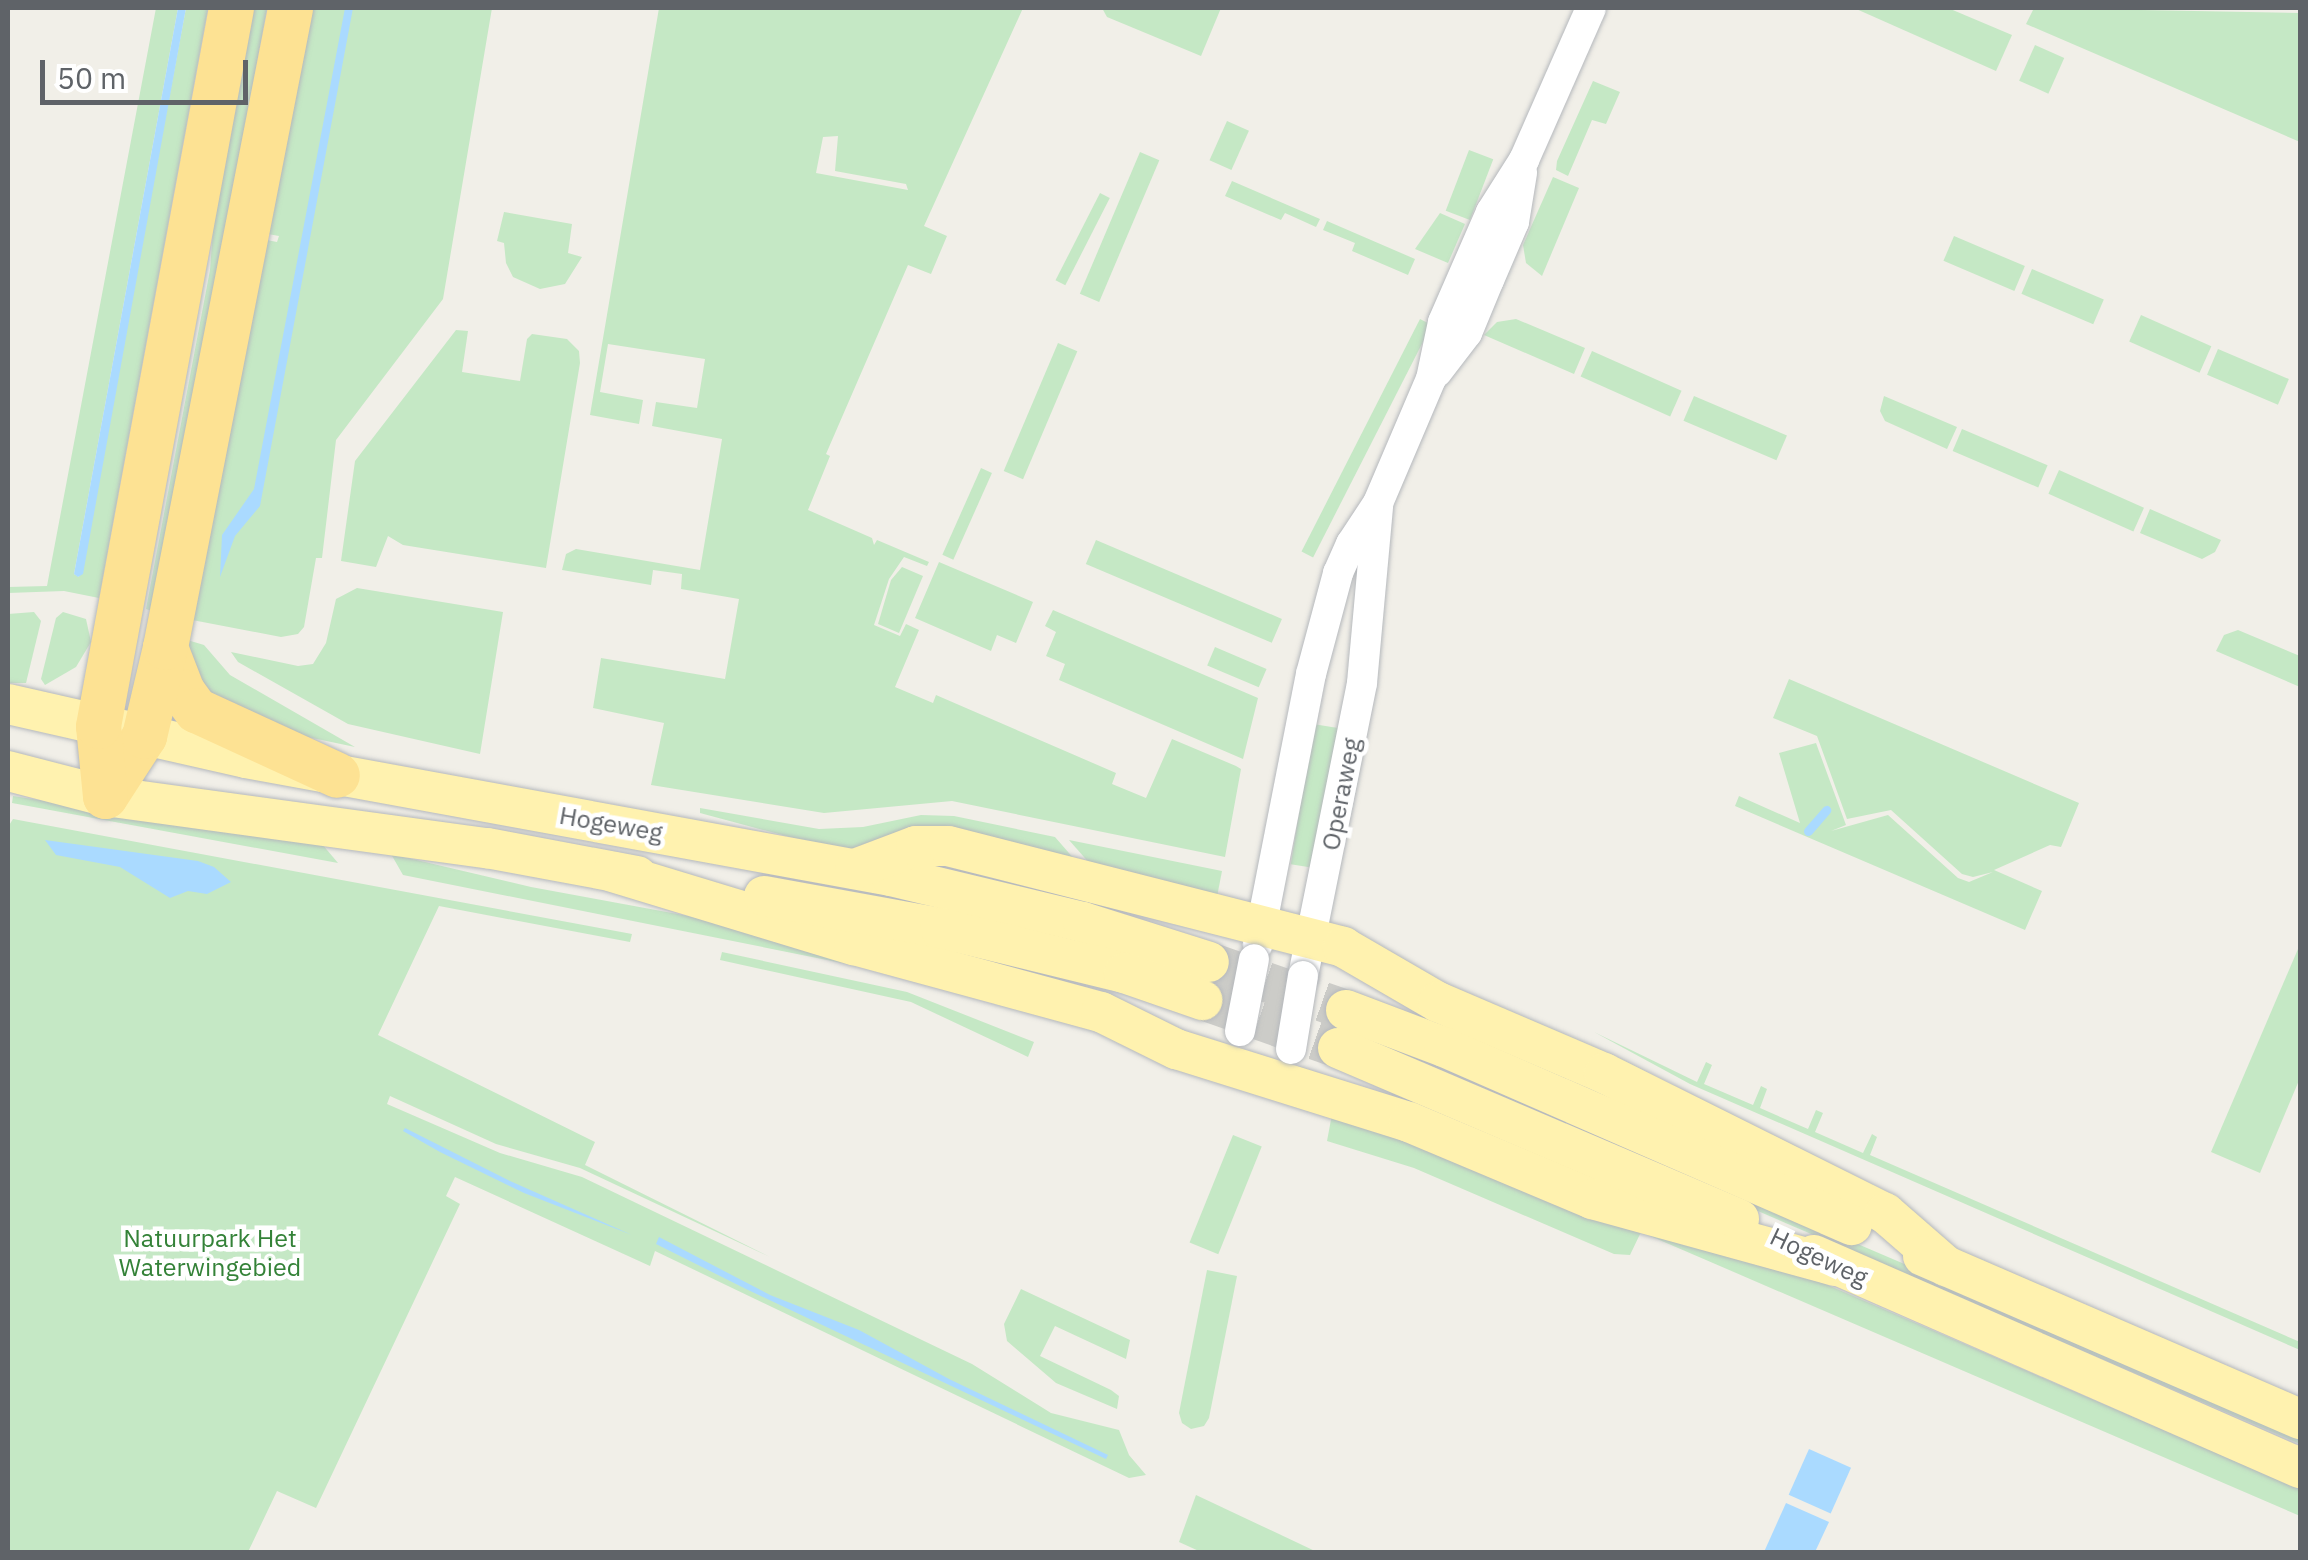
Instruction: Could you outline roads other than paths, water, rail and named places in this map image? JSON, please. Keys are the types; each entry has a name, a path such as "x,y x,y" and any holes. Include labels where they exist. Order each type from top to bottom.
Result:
{"highway":[{"path":"105,796 98,726 231,8"},
{"path":"105,796 144,736 166,646 290,8"},
{"path":"166,646 182,691 196,710 337,774"}],"main road":[{"name":"Hogeweg","path":"8,704 337,774 855,869 1084,922 1206,981 1124,973 940,928 487,848 105,796 8,771"},
{"path":"855,869 916,846 938,844 1307,957 1343,946 1438,1002 1604,1073 1885,1213 1946,1266"},
{"path":"613,872 854,945 1102,1012 1176,1049 1237,1049 1288,1065 1408,1122 1592,1199 1835,1266"},
{"name":"Hogeweg","path":"2300,1418 1444,1048 1342,1029 1835,1266 2300,1468"}],"street":[{"name":"Operaweg","path":"1237,1049 1312,674 1338,574 1351,544 1378,503 1431,379 1442,322 1491,212 1524,160 1592,8"},
{"name":"Operaweg","path":"1288,1065 1364,666 1378,503"}],"water":[{"path":"178,8 186,8 83,574 78,577 74,574"},
{"path":"345,8 353,8 260,506 235,536 220,577 222,535 254,489"},
{"path":"45,840 198,861 214,867 231,882 207,894 188,891 170,898 120,867 56,855"},
{"path":"405,1128 510,1181 632,1235 524,1193 440,1152 403,1131"},
{"path":"659,1237 770,1295 859,1330 949,1379 1108,1455 1106,1459 746,1289 656,1244"},
{"path":"1809,1449 1851,1468 1831,1513 1789,1495"},
{"path":"1786,1503 1829,1522 1815,1552 1764,1552"}],"waterway":[{"path":"1808,831 1826,810"}],"tunnel":[{"path":"1209,962 1346,1010"},
{"path":"1202,1000 1338,1048"}],"park label":[{"name":"Natuurpark Het Waterwingebied","path":"210,1254"}]}
